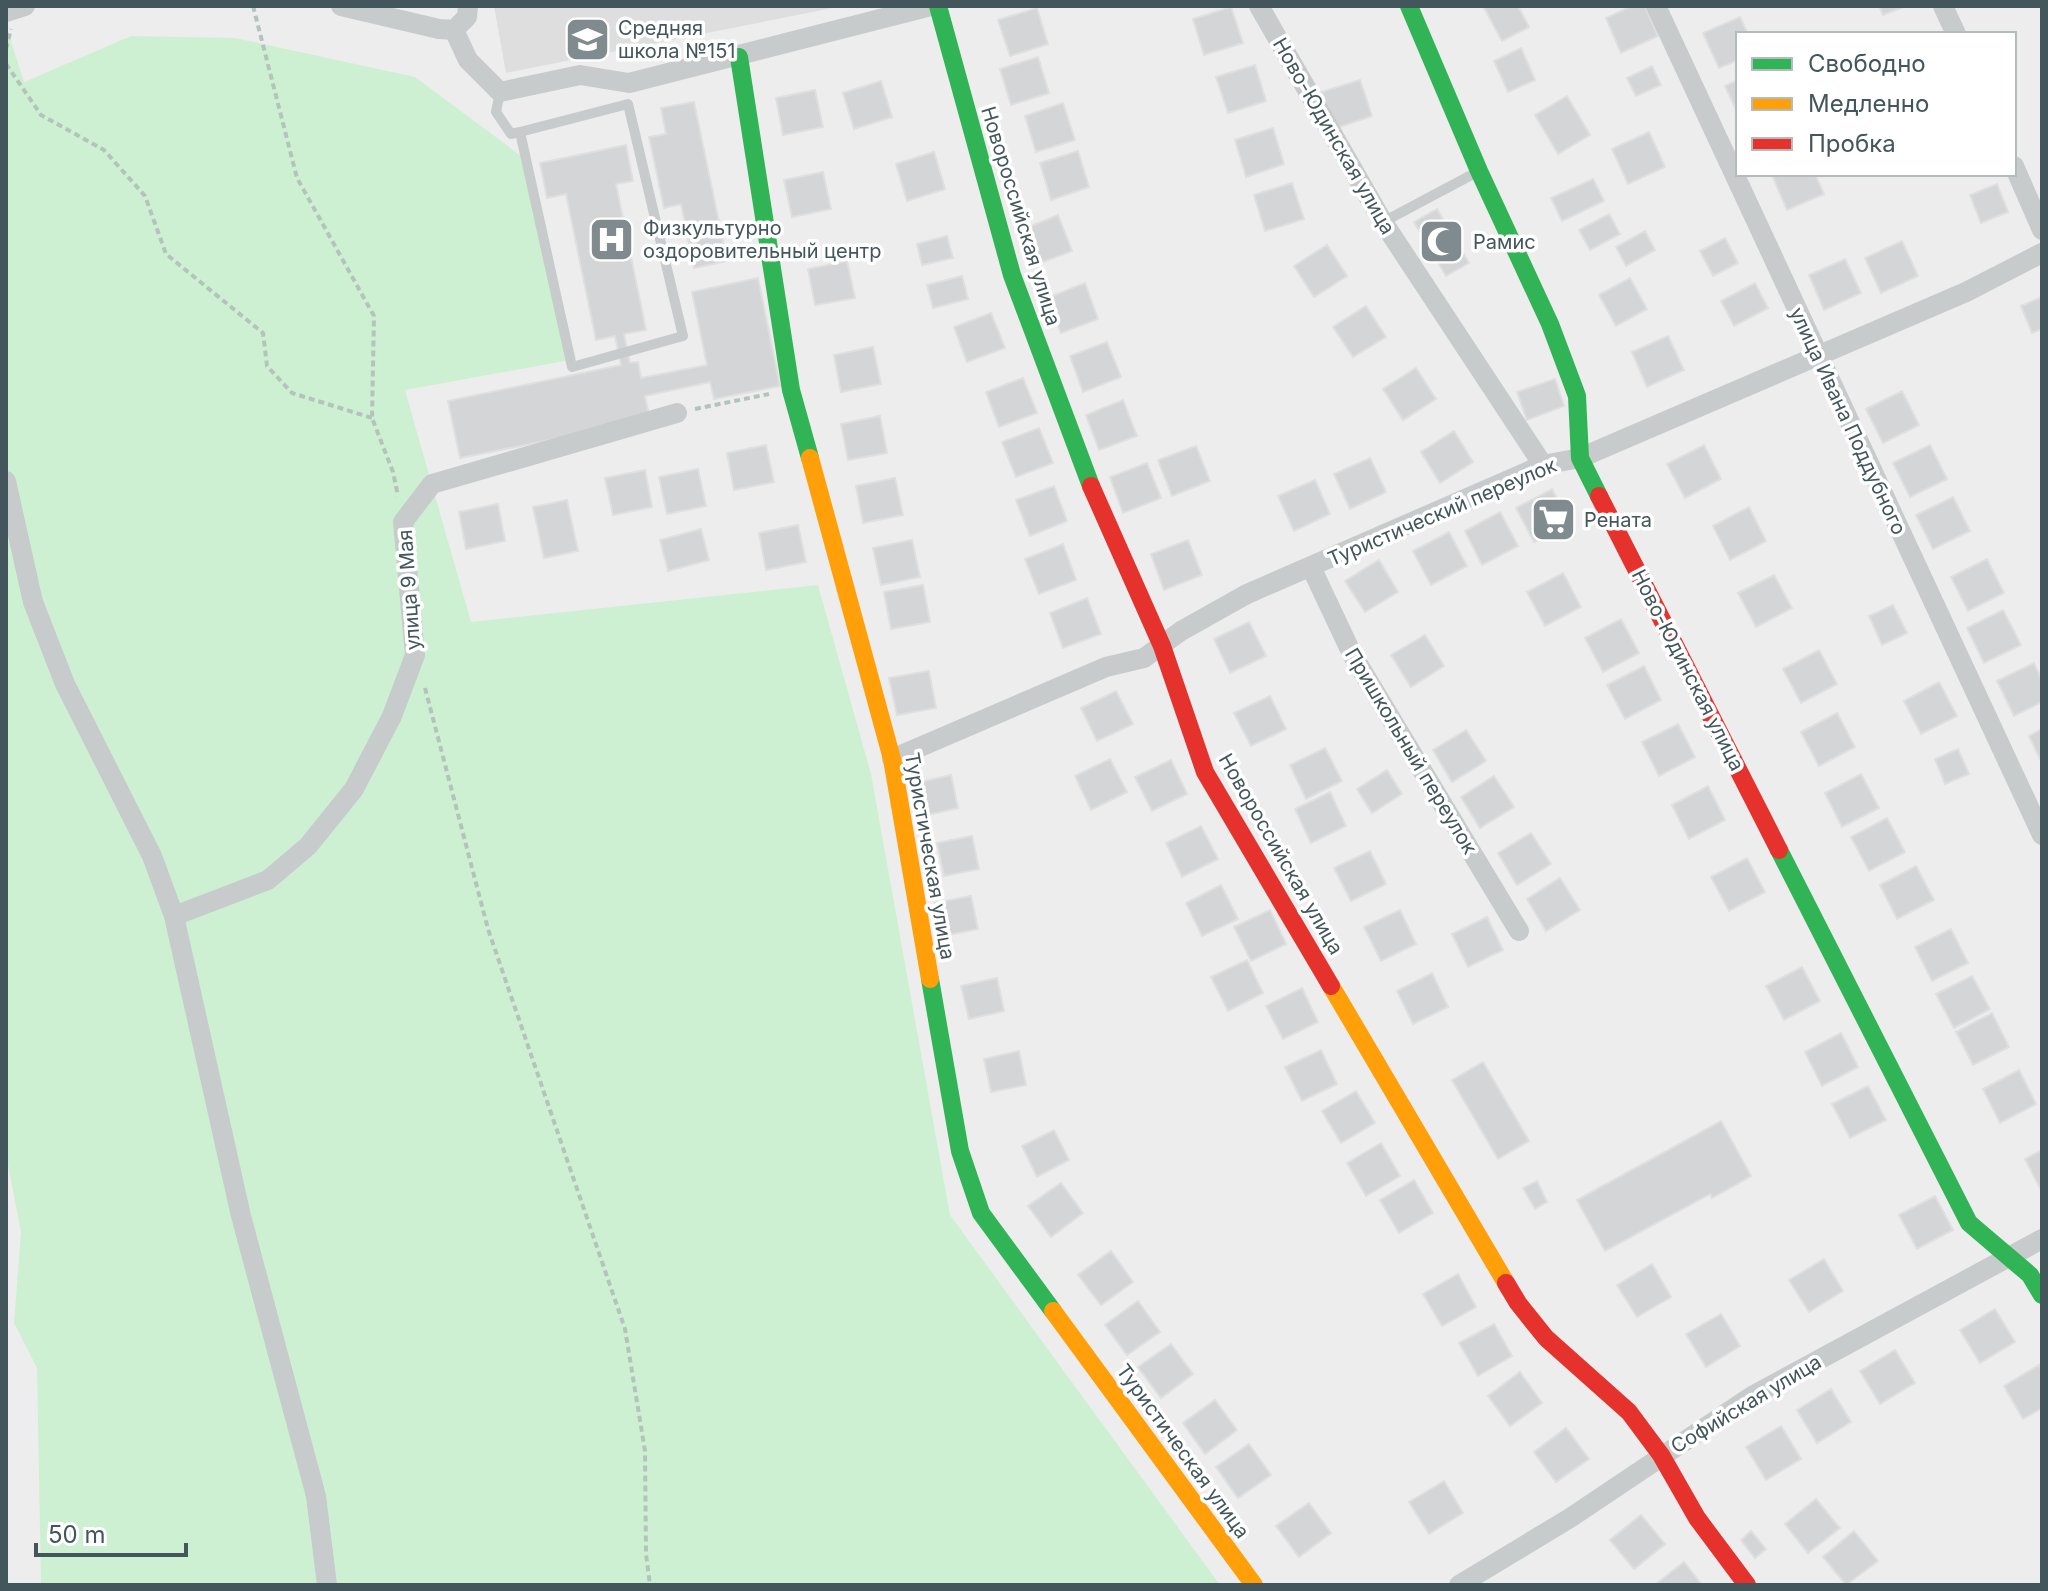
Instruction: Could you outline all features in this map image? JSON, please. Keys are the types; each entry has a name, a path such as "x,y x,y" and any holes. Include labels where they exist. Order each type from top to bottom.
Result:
{"street":[{"path":"6,12 25,6"},
{"path":"341,6 454,30 467,17 468,6"},
{"path":"454,30 468,60 500,92 580,75 629,83 931,6"},
{"name":"Новороссийская улица","path":"938,6 1012,275 1082,465 1162,646 1205,772 1518,1303 1546,1338 1629,1412 1661,1455 1697,1518 1747,1585"},
{"name":"Ново-Юдинская улица","path":"1259,6 1383,222 1543,465"},
{"name":"Ново-Юдинская улица","path":"1409,6 1479,171 1550,324 1577,396 1580,458 1969,1223 2030,1275 2042,1295"},
{"name":"улица Ивана Поддубного","path":"1656,6 2042,835"},
{"path":"1943,6 1955,32"},
{"name":"Туристическая улица","path":"739,57 791,390 892,759 960,1151 981,1213 1254,1585"},
{"path":"2016,171 2042,230"},
{"name":"Туристический переулок","path":"892,759 1106,667 1144,658 1181,631 1247,594 1543,465 1580,458 1966,292 2042,253"},
{"name":"улица 9 Мая","path":"174,916 268,880 308,846 354,789 392,716 415,655 403,522 432,484 677,413"},
{"path":"6,481 38,616 65,684 152,856 174,916 241,1216 316,1496 327,1585"},
{"name":"Пришкольный переулок","path":"1311,567 1352,654 1519,931"},
{"name":"Софийская улица","path":"1471,1582 1752,1396 2042,1239"}],"lane":[{"path":"500,92 496,112 511,134 628,104 683,336 572,367 520,132"},
{"path":"1383,222 1479,171"}],"path":[{"path":"253,6 297,178 374,316 372,418 393,472 403,522"},
{"path":"6,64 41,115 104,150 145,196 166,254 263,333 267,366 292,393 372,418"},
{"path":"677,413 791,390"},
{"path":"415,655 488,929 625,1329 645,1451 646,1554 650,1585"}],"shaded area":[{"name":"Средняя школа №151","path":"494,6 843,6 506,73"}],"green space":[{"path":"6,26 24,82 131,36 235,38 415,77 528,161 576,359 405,390 471,622 818,585 871,774 950,1215 1220,1585 41,1585 37,1368 14,1323 21,1232 6,1155"}],"building":[{"path":"1483,6 1518,6 1529,27 1502,41"},
{"path":"1632,6 1645,6 1658,36 1621,53 1606,18"},
{"path":"1879,6 1906,6 1883,15"},
{"path":"1231,7 1243,43 1204,55 1193,19"},
{"path":"1037,8 1048,44 1010,56 998,20"},
{"path":"1740,17 1747,32 1736,32 1736,61 1719,68 1703,33"},
{"path":"1521,48 1535,80 1508,92 1494,61"},
{"path":"1038,57 1049,93 1011,105 1000,69"},
{"path":"1255,65 1266,101 1228,113 1216,77"},
{"path":"1652,66 1661,85 1636,96 1627,78"},
{"path":"1360,80 1372,116 1333,129 1322,92"},
{"path":"881,81 892,117 854,129 843,93"},
{"path":"1736,81 1736,110 1725,86"},
{"path":"815,90 823,127 783,135 776,98"},
{"path":"1567,96 1590,135 1558,154 1535,115"},
{"path":"694,102 727,261 694,268 681,204 664,208 649,137 666,134 661,108"},
{"path":"1063,103 1075,140 1036,152 1025,116"},
{"path":"1273,128 1284,164 1246,177 1235,140"},
{"path":"1649,132 1665,167 1628,184 1612,149"},
{"path":"626,145 633,181 616,184 646,330 624,334 630,363 638,362 641,378 707,365 692,292 758,278 780,386 714,399 710,382 645,396 650,420 460,458 448,401 621,365 615,336 596,340 566,194 547,198 540,163"},
{"path":"1078,151 1089,187 1051,200 1040,163"},
{"path":"934,152 945,189 907,201 896,164"},
{"path":"823,172 831,209 792,217 784,180"},
{"path":"1772,176 1816,176 1824,194 1787,210"},
{"path":"1593,179 1604,201 1562,221 1551,198"},
{"path":"1292,183 1304,219 1265,231 1254,195"},
{"path":"1997,184 2008,212 1981,223 1970,195"},
{"name":"Рамис","path":"1437,209 1469,263 1446,276 1414,222"},
{"path":"1609,214 1620,234 1590,250 1579,230"},
{"path":"1058,215 1072,251 1035,265 1021,230"},
{"path":"1645,231 1655,250 1626,266 1616,247"},
{"path":"947,236 953,258 922,265 917,244"},
{"path":"1725,238 1738,263 1713,276 1700,251"},
{"path":"1902,241 1918,276 1881,293 1865,258"},
{"path":"1327,245 1347,276 1314,297 1294,266"},
{"path":"1845,259 1861,293 1824,310 1809,275"},
{"path":"847,261 855,298 815,305 808,269"},
{"path":"962,276 968,299 933,308 927,285"},
{"path":"1630,278 1647,309 1616,326 1599,295"},
{"path":"1085,283 1098,319 1061,333 1047,298"},
{"path":"1755,283 1768,308 1734,326 1721,301"},
{"path":"2042,297 2042,329 2032,333 2021,306"},
{"path":"1366,306 1386,337 1353,357 1333,327"},
{"path":"991,313 1005,348 967,362 954,327"},
{"path":"1668,336 1684,370 1647,387 1632,352"},
{"path":"1107,342 1121,377 1083,392 1070,356"},
{"path":"873,347 881,384 841,392 834,355"},
{"path":"1416,368 1436,399 1403,420 1383,389"},
{"path":"1023,378 1037,413 999,427 986,392"},
{"path":"1555,379 1564,406 1527,420 1517,392"},
{"path":"1902,391 1919,425 1883,443 1866,409"},
{"path":"1123,400 1137,436 1099,450 1086,415"},
{"path":"880,416 887,453 848,460 841,424"},
{"path":"1039,428 1053,463 1016,477 1002,442"},
{"path":"1454,431 1473,462 1440,483 1421,452"},
{"path":"766,445 774,482 734,490 727,453"},
{"path":"1704,445 1721,479 1685,498 1667,464"},
{"path":"1930,445 1947,479 1910,497 1893,463"},
{"path":"1196,446 1210,481 1172,496 1158,460"},
{"path":"1370,458 1386,492 1350,509 1334,474"},
{"path":"1147,463 1161,498 1123,513 1110,477"},
{"path":"698,469 706,506 667,514 659,477"},
{"path":"645,470 652,507 613,515 605,478"},
{"path":"895,478 903,515 863,523 856,486"},
{"path":"1315,480 1330,514 1294,531 1278,496"},
{"path":"1054,486 1067,521 1030,536 1016,500"},
{"path":"1552,489 1570,523 1534,542 1516,508"},
{"path":"1953,497 1970,531 1933,549 1916,515"},
{"path":"567,500 578,551 544,558 533,507"},
{"path":"498,504 505,541 466,549 459,512"},
{"path":"1749,507 1766,541 1730,560 1713,526"},
{"path":"1500,512 1518,546 1482,565 1465,531"},
{"path":"798,525 806,562 766,570 759,533"},
{"path":"701,529 709,560 668,571 660,540"},
{"path":"1449,532 1467,566 1431,585 1413,551"},
{"path":"912,540 920,577 881,585 873,548"},
{"path":"1188,540 1202,575 1164,590 1151,554"},
{"path":"1063,544 1076,580 1039,594 1025,559"},
{"path":"1987,559 2004,593 1968,611 1951,577"},
{"path":"1379,560 1398,592 1365,612 1345,581"},
{"path":"1563,573 1581,607 1545,626 1527,592"},
{"path":"1774,575 1792,608 1756,627 1738,593"},
{"path":"923,585 930,622 891,629 884,592"},
{"path":"1087,598 1101,634 1063,648 1050,613"},
{"path":"1893,605 1907,633 1882,645 1869,616"},
{"path":"2003,610 2021,645 1984,663 1967,628"},
{"path":"1621,619 1639,653 1603,672 1585,638"},
{"path":"1249,622 1266,656 1230,673 1214,639"},
{"path":"1425,635 1444,666 1411,687 1391,655"},
{"path":"1819,650 1837,684 1801,703 1783,669"},
{"path":"2034,663 2042,680 2042,702 2014,716 1997,681"},
{"path":"1644,666 1661,700 1625,719 1607,685"},
{"path":"929,671 936,708 897,715 889,678"},
{"path":"1939,682 1957,716 1921,734 1904,701"},
{"path":"1116,691 1133,724 1097,741 1081,708"},
{"path":"1270,696 1286,729 1251,746 1234,713"},
{"path":"1837,713 1855,747 1819,766 1801,732"},
{"path":"1678,724 1695,757 1659,776 1642,742"},
{"path":"2042,729 2042,763 2029,736"},
{"path":"1466,730 1486,761 1452,782 1433,750"},
{"path":"1325,748 1342,781 1306,799 1290,765"},
{"path":"1958,749 1969,774 1945,784 1935,759"},
{"path":"1110,759 1127,792 1091,810 1075,776"},
{"path":"1171,760 1187,794 1152,811 1135,777"},
{"path":"1387,770 1402,794 1372,813 1357,789"},
{"path":"1861,774 1879,808 1842,827 1825,793"},
{"path":"951,775 958,808 923,816 916,783"},
{"path":"1494,776 1514,807 1480,828 1461,797"},
{"path":"1708,786 1725,820 1689,839 1672,805"},
{"path":"1330,792 1346,826 1311,843 1295,809"},
{"path":"1887,818 1905,852 1869,871 1851,837"},
{"path":"1201,826 1218,859 1182,877 1166,843"},
{"path":"1531,833 1551,864 1517,885 1498,853"},
{"path":"972,836 979,869 944,876 937,843"},
{"path":"1370,851 1386,884 1351,901 1334,868"},
{"path":"1747,858 1765,892 1729,911 1711,877"},
{"path":"1916,866 1934,900 1897,919 1880,885"},
{"path":"1560,878 1580,910 1546,931 1527,899"},
{"path":"1221,885 1238,919 1202,936 1186,903"},
{"path":"971,896 978,929 943,936 935,903"},
{"path":"1270,910 1286,944 1251,961 1234,927"},
{"path":"1400,910 1416,944 1381,961 1364,927"},
{"path":"1487,917 1503,950 1468,967 1452,934"},
{"path":"1951,929 1968,963 1932,981 1915,947"},
{"path":"1247,960 1263,993 1228,1011 1211,977"},
{"path":"1802,967 1820,1001 1784,1020 1766,986"},
{"path":"1432,973 1448,1007 1413,1024 1397,991"},
{"path":"1972,976 1990,1009 1954,1028 1936,994"},
{"path":"997,978 1004,1011 969,1019 961,986"},
{"path":"1302,988 1318,1022 1283,1039 1266,1006"},
{"path":"1992,1013 2009,1047 1973,1065 1956,1032"},
{"path":"1841,1033 1858,1067 1822,1086 1805,1052"},
{"path":"1321,1050 1337,1084 1302,1101 1285,1067"},
{"path":"1019,1051 1026,1085 991,1092 984,1059"},
{"path":"1483,1062 1529,1141 1498,1159 1452,1080"},
{"path":"2019,1070 2036,1104 2000,1123 1983,1089"},
{"path":"1868,1086 1886,1120 1850,1138 1832,1104"},
{"path":"1356,1091 1375,1123 1341,1143 1322,1111"},
{"path":"1721,1121 1751,1176 1712,1198 1710,1194 1605,1251 1577,1200"},
{"path":"1054,1130 1069,1160 1037,1177 1022,1146"},
{"path":"1381,1143 1400,1176 1366,1196 1347,1163"},
{"path":"2042,1150 2042,1192 2025,1159"},
{"path":"1414,1180 1433,1213 1399,1233 1380,1200"},
{"path":"1537,1181 1547,1202 1535,1209 1523,1188"},
{"path":"1061,1183 1083,1213 1051,1237 1028,1206"},
{"path":"1935,1196 1953,1230 1917,1249 1899,1215"},
{"path":"1111,1251 1133,1282 1101,1305 1078,1275"},
{"path":"1824,1259 1843,1291 1809,1312 1789,1280"},
{"path":"1652,1264 1671,1297 1637,1317 1617,1285"},
{"path":"1458,1274 1476,1307 1442,1326 1423,1294"},
{"path":"1138,1301 1160,1332 1127,1355 1105,1325"},
{"path":"1995,1309 2015,1342 1980,1363 1960,1330"},
{"path":"1721,1314 1740,1346 1706,1367 1686,1334"},
{"path":"1494,1324 1512,1356 1478,1376 1459,1343"},
{"path":"1171,1344 1193,1374 1161,1398 1138,1367"},
{"path":"1895,1350 1915,1383 1880,1404 1860,1371"},
{"path":"2039,1365 2042,1371 2042,1408 2023,1419 2004,1386"},
{"path":"1520,1372 1542,1403 1510,1426 1488,1396"},
{"path":"1831,1389 1851,1422 1817,1443 1797,1410"},
{"path":"1215,1400 1237,1430 1205,1454 1183,1423"},
{"path":"1781,1426 1801,1459 1766,1480 1746,1447"},
{"path":"1566,1428 1589,1459 1556,1482 1534,1452"},
{"path":"1249,1444 1271,1475 1238,1498 1216,1467"},
{"path":"1444,1481 1463,1513 1429,1534 1409,1502"},
{"path":"1816,1499 1840,1528 1808,1553 1785,1524"},
{"path":"1309,1503 1331,1533 1299,1557 1276,1526"},
{"path":"1641,1515 1665,1544 1634,1569 1610,1540"},
{"path":"1751,1531 1766,1549 1755,1558 1741,1540"},
{"path":"1854,1531 1878,1561 1846,1585 1823,1557"},
{"path":"1684,1562 1702,1585 1655,1585"}],"traffic: fast":[{"path":"938,6 1012,275 1091,486"},
{"path":"1409,6 1479,171 1550,324 1577,396 1580,458 1599,496"},
{"path":"739,57 791,390 810,458"},
{"path":"1779,850 1969,1223 2030,1275 2042,1295"},
{"path":"930,979 960,1151 981,1213 1053,1311"}],"traffic: slow":[{"path":"810,458 892,759 930,979"},
{"path":"1331,986 1506,1283"},
{"path":"1053,1311 1254,1585"}],"traffic: jam":[{"path":"1091,486 1162,646 1205,772 1331,986"},
{"path":"1599,496 1779,850"},
{"path":"1506,1283 1546,1338 1629,1412 1661,1455 1697,1518 1747,1585"}],"place":[{"name":"Средняя школа №151","path":"587,40"},
{"name":"Физкультурно оздоровительный центр","path":"612,240"},
{"name":"Рамис","path":"1442,242"},
{"name":"Рената","path":"1553,520"}]}
